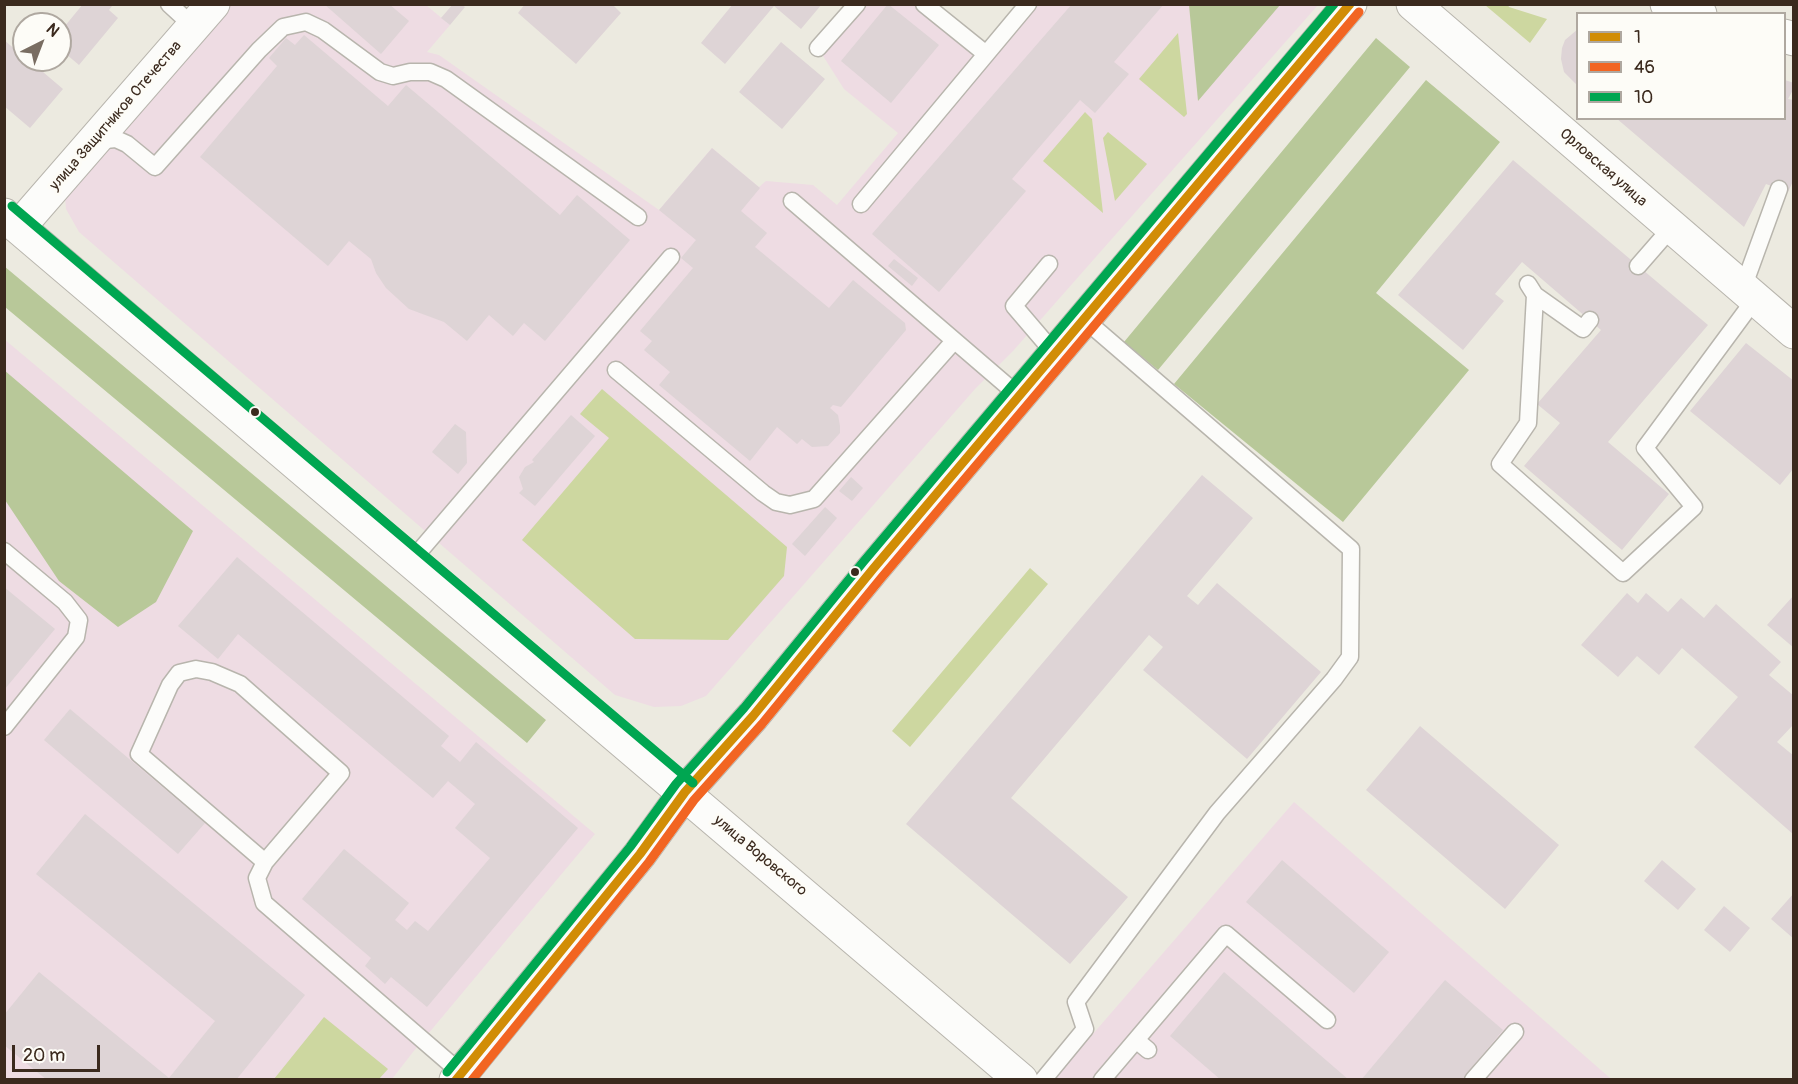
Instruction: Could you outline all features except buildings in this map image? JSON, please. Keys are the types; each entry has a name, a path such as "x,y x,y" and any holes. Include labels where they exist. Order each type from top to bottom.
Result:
{"main road":[{"path":"459,1076 640,854 686,792 753,716 860,585 1350,4"},
{"name":"Орловская улица","path":"1413,4 1794,332"},
{"path":"1667,4 1693,12"},
{"name":"улица Защитников Отечества","path":"12,221 88,146 203,16"},
{"name":"улица Воровского","path":"12,221 686,792 1021,1080"}],"lane":[{"path":"169,4 203,16"},
{"path":"818,48 856,4"},
{"path":"924,4 986,54"},
{"path":"861,204 1028,4"},
{"path":"88,146 116,139 127,144 155,167 259,50 284,27 306,22 323,30 380,72 393,76 410,72 430,72 446,79 638,217"},
{"path":"1590,320 1583,329 1532,289 1528,423 1500,464 1623,573 1694,507 1645,448 1749,293 1779,189"},
{"path":"792,201 1019,396"},
{"path":"1638,266 1672,227"},
{"path":"412,560 671,256"},
{"path":"1049,264 1014,306 1055,354"},
{"path":"1043,1080 1085,1029 1076,1002 1217,813 1350,657 1351,549 1084,319"},
{"path":"616,370 763,493 776,502 790,505 814,499 954,340"},
{"path":"4,551 65,602 79,620 76,637 4,727"},
{"path":"265,862 139,754 170,685 178,673 196,669 212,672 240,684 340,773 265,862 257,878 264,903 459,1076"},
{"path":"1102,1080 1142,1045 1226,934 1327,1020"},
{"path":"1473,1080 1515,1032"}],"shaded area":[{"path":"225,5 426,5 450,25 427,52 439,55 659,210 712,148 759,187 766,181 813,185 837,205 898,133 844,89 818,48 857,5 924,5 986,53 1028,5 1318,5 1013,351 975,389 706,696 681,706 654,707 615,695 79,232 66,209 64,185"},
{"path":"4,339 595,834 392,1079 5,1079"},
{"path":"1294,802 1610,1078 1609,1080 1053,1080"}],"green space":[{"path":"1189,5 1280,5 1198,101"},
{"path":"1485,5 1508,5 1547,19 1530,43"},
{"path":"1178,33 1187,114 1184,117 1139,79"},
{"path":"1376,38 1410,67 1158,370 1124,342"},
{"path":"1426,80 1500,142 1376,293 1469,370 1343,522 1174,384"},
{"path":"1085,112 1092,119 1103,213 1043,161"},
{"path":"1108,132 1147,164 1115,201 1103,138"},
{"path":"4,266 546,720 527,743 5,307"},
{"path":"4,370 193,531 156,602 118,627 59,581 5,500"},
{"path":"602,389 787,547 784,576 728,640 635,639 522,540 609,438 580,414"},
{"path":"1030,568 1048,584 910,747 892,731"},
{"path":"324,1017 388,1069 379,1079 274,1079"}],"transit line":[{"name":"10","path":"447,1072 630,847 676,784 744,708 864,561 1334,4"},
{"name":"1","path":"456,1080 640,854 685,792 753,716 873,569 1350,4"},
{"name":"46","path":"472,1080 649,862 694,800 762,724 882,577 1359,12"},
{"name":"10","path":"12,206 693,783"}]}
